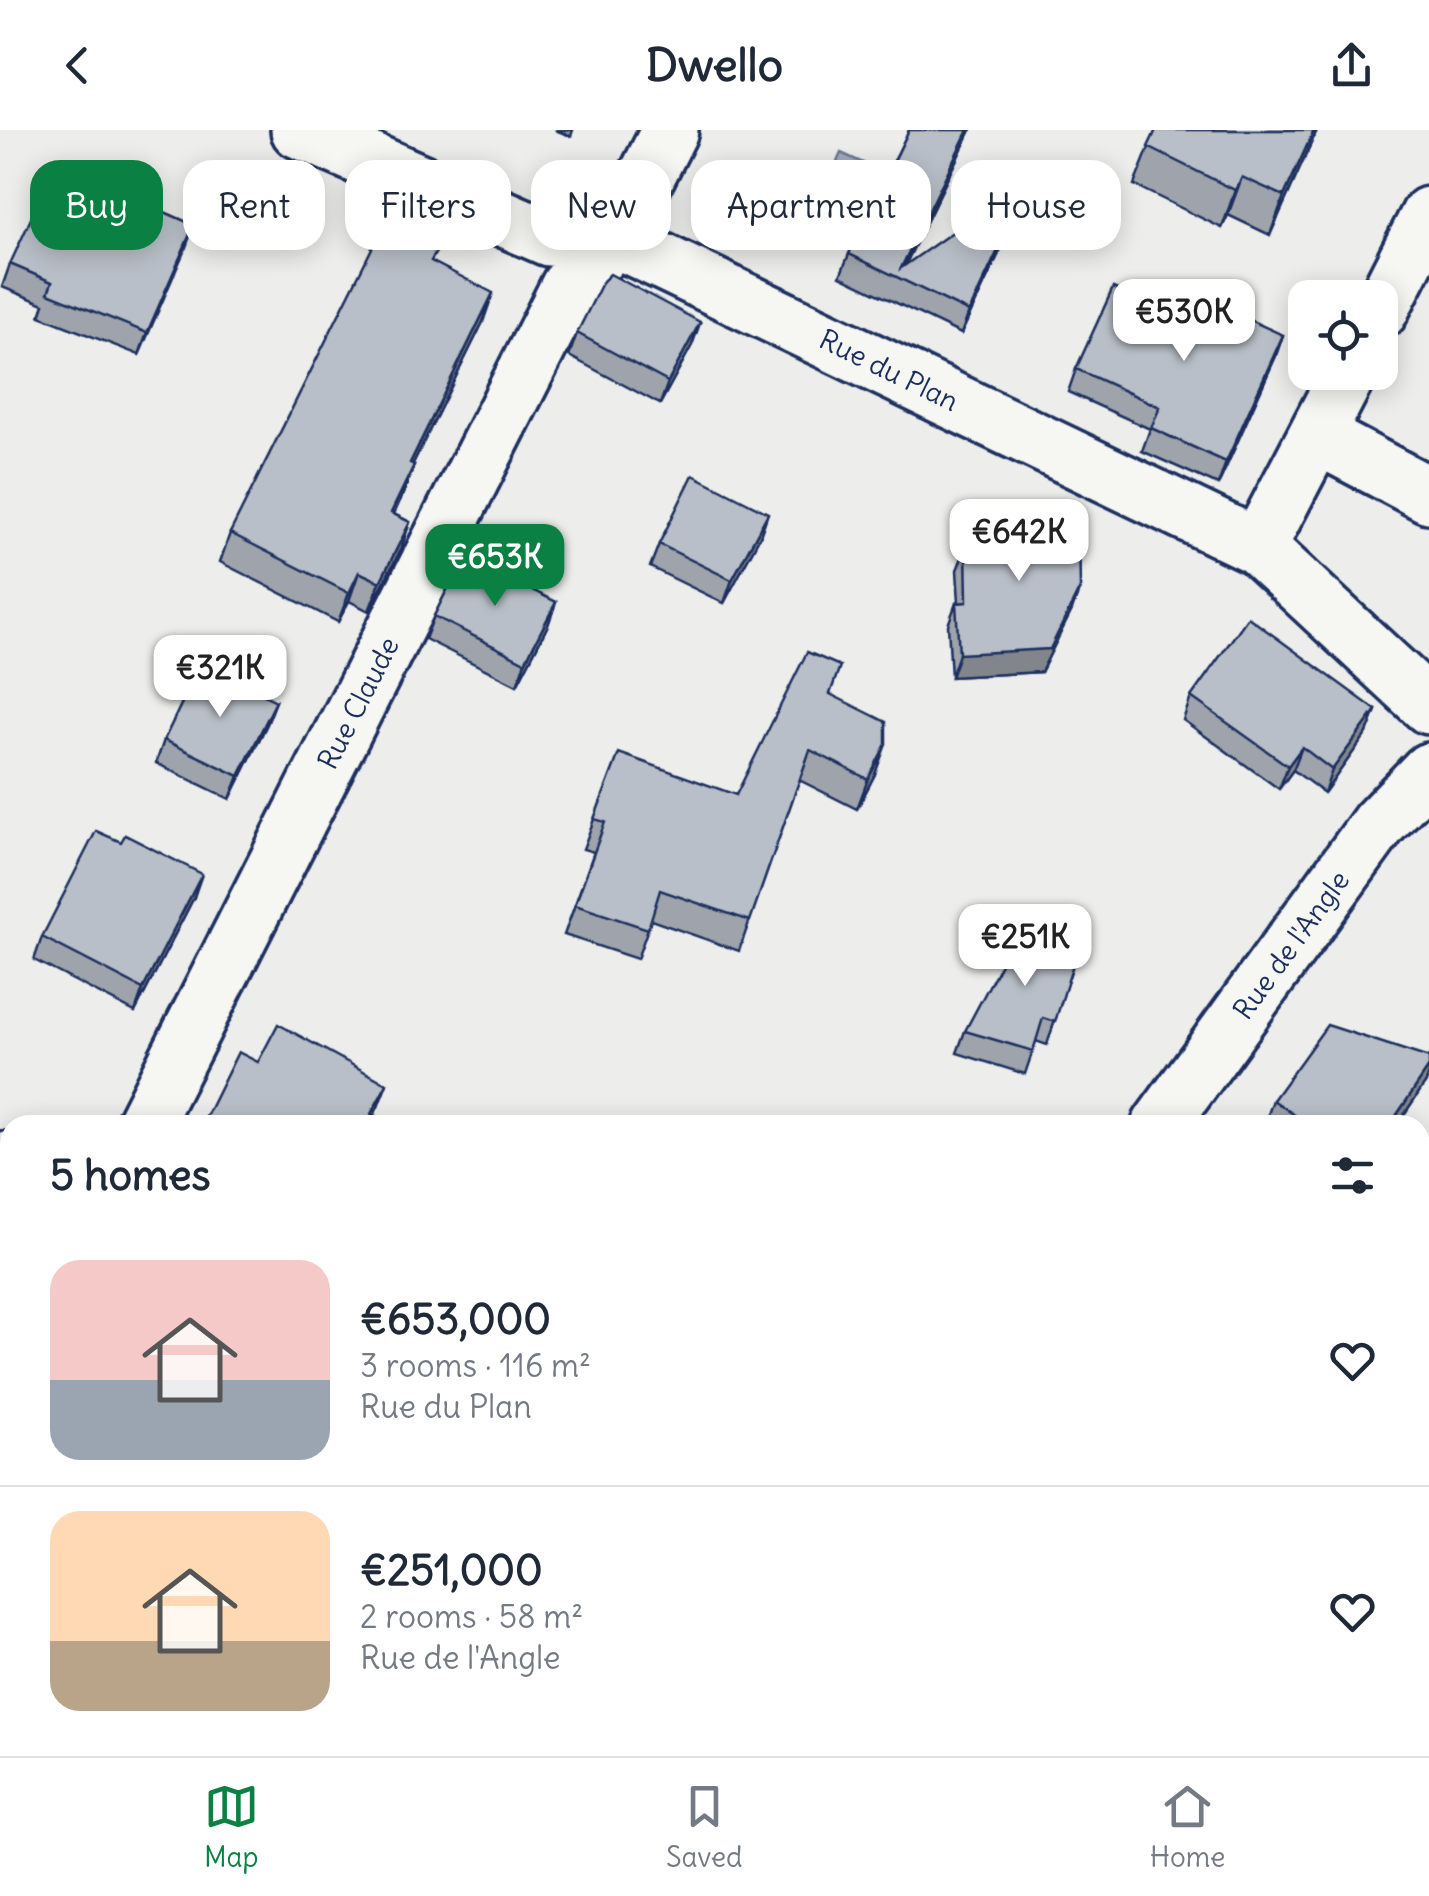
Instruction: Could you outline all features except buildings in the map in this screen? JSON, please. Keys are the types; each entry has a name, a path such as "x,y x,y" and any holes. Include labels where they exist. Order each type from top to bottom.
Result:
{"street":[{"name":"Rue du Plan","path":"299,130 531,230"},
{"name":"Rue Claude","path":"655,160 670,130"},
{"path":"1396,280 1429,215"},
{"name":"Rue Claude","path":"149,1115 568,286 604,250"},
{"name":"Rue du Plan","path":"638,250 1258,546 1429,706"},
{"path":"1258,546 1340,390"},
{"path":"1316,436 1429,495"},
{"name":"Rue de l'Angle","path":"1167,1115 1379,823 1429,771"}],"water":[{"path":"841,153 856,160 838,160"}]}
